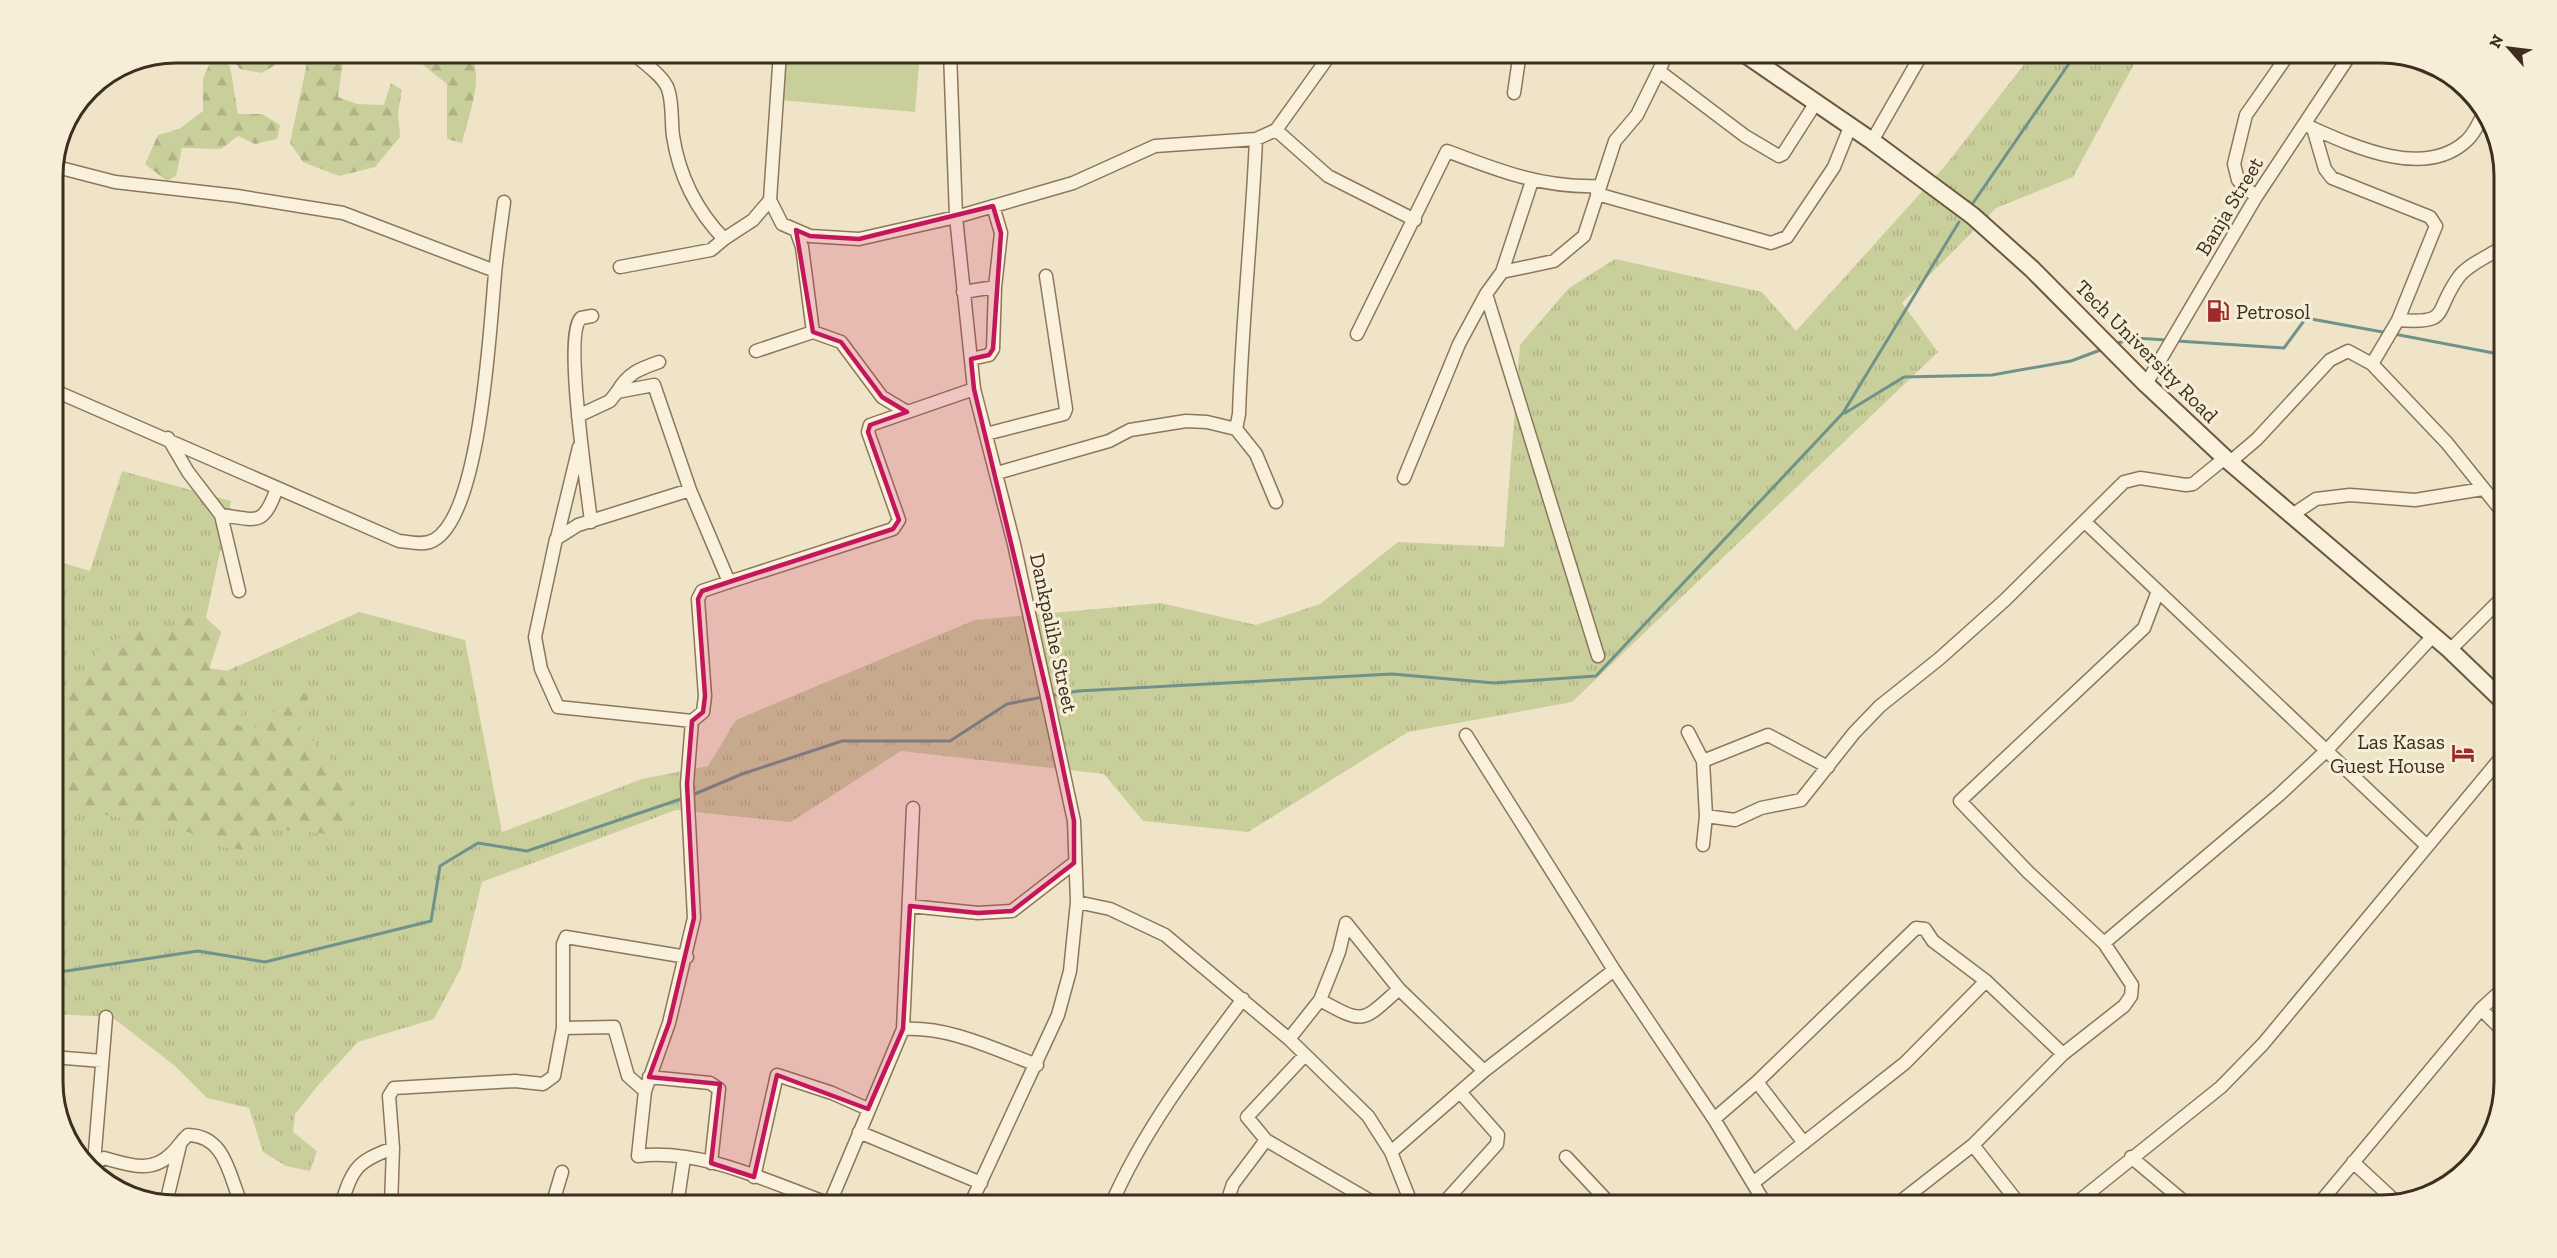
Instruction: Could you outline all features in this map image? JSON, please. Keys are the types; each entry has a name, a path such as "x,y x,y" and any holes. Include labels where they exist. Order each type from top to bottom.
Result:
{"street":[{"path":"644,63 664,81 668,89 673,137 683,176 696,204 724,239"},
{"path":"779,63 770,200 782,224 810,236 859,239 956,217 1073,183 1155,146 1256,139 1276,130 1324,63"},
{"name":"Dankpalihe Street","path":"950,63 956,217 974,389 997,474 1074,821 1077,902 1070,971 1058,1015 1037,1065 975,1195"},
{"path":"1514,93 1518,63"},
{"path":"1502,272 1554,261 1584,236 1615,141 1637,115 1663,63"},
{"name":"Tech University Road","path":"1757,63 1872,141 1973,216 2032,269 2146,384 2228,460 2450,650 2494,692"},
{"path":"1872,141 1917,63"},
{"path":"2256,197 2238,180 2234,164 2246,115 2282,63"},
{"name":"Banja Street","path":"2146,384 2256,197 2308,126 2345,63"},
{"path":"1659,71 1745,136 1779,156 1783,154 1815,104"},
{"path":"2308,126 2386,156 2413,160 2446,153 2467,141 2479,120"},
{"path":"2308,126 2325,169 2332,178 2430,217 2436,225 2398,320 2372,364"},
{"path":"1357,334 1447,151 1532,181 1598,190 1770,243 1787,237 1834,167 1850,127"},
{"path":"1276,130 1328,176 1415,220"},
{"path":"1236,429 1239,414 1243,311 1251,241 1256,139"},
{"path":"63,169 115,182 237,196 343,213 495,271"},
{"path":"1404,478 1459,344 1486,294 1502,272 1532,181"},
{"path":"620,267 711,250 753,220 770,200"},
{"path":"63,394 168,438 399,541 421,544 434,541 445,531 470,468 478,433 489,359 495,271 504,202"},
{"path":"971,359 989,355 993,349 994,287 1001,233 993,206"},
{"path":"796,230 802,247 813,332"},
{"path":"2398,320 2426,322 2433,319 2459,276 2494,252"},
{"path":"987,434 1064,414 1066,409 1046,276"},
{"path":"963,292 994,287"},
{"path":"1486,294 1598,656"},
{"path":"591,522 578,416 575,329 581,318 592,316"},
{"path":"756,351 813,332 841,342 882,397 907,411"},
{"path":"1706,816 1735,820 1761,808 1801,800 1854,733 1880,706 1939,659 2085,522 2124,482 2140,478 2193,484 2256,439 2330,360 2348,351 2372,364 2447,443 2494,502"},
{"path":"578,416 609,401 626,377 638,369 659,362"},
{"path":"617,392 654,385 690,490 729,582"},
{"path":"581,437 534,637 541,669 558,707 692,721 703,712 705,696 698,599 702,591 893,529 898,520 868,432 870,425 974,389"},
{"path":"997,474 1109,441 1130,430 1186,421 1236,429 1256,454 1276,502"},
{"path":"168,438 188,472 221,515 239,591"},
{"path":"221,515 254,520 262,517 269,512 277,488"},
{"path":"2292,515 2316,499 2350,495 2415,500 2483,489"},
{"path":"556,539 578,525 690,490"},
{"path":"2085,522 2427,846"},
{"path":"1910,1195 1973,1145 2063,1054 2124,1006 2131,996 2132,985 2104,943 2028,872 1960,801 2144,628 2158,591"},
{"path":"2450,650 2494,606"},
{"path":"2104,943 2279,795 2326,751 2433,636"},
{"path":"692,721 687,784 694,918 687,957 669,1023 645,1091 638,1156 658,1153 711,1163 802,1195"},
{"path":"1688,732 1703,761 1706,816 1704,845"},
{"path":"1466,735 1614,970 1714,1119 1760,1195"},
{"path":"1703,761 1768,735 1828,767"},
{"path":"2087,1195 2131,1157 2221,1087 2264,1044 2494,766"},
{"path":"833,1195 903,1029 913,808"},
{"path":"910,906 978,913 1012,911 1074,863"},
{"path":"1077,902 1110,909 1165,935 1289,1039 1368,1116 1392,1152 1408,1195"},
{"path":"1289,1039 1320,1000 1339,952 1346,923 1399,989 1484,1071"},
{"path":"1714,1119 1757,1082 1916,928 1925,929 1933,941 1986,981 2063,1054"},
{"path":"392,1195 393,1148 389,1096 394,1088 549,1082 558,1065 563,1028 563,944 566,937 687,957"},
{"path":"1392,1152 1484,1071 1614,970"},
{"path":"1753,1183 1905,1063 1986,981"},
{"path":"1320,1000 1345,1014 1362,1018 1368,1016 1399,989"},
{"path":"2327,1195 2481,1009 2494,997"},
{"path":"1116,1195 1126,1171 1188,1073 1243,999"},
{"path":"2481,1009 2494,1021"},
{"path":"93,1158 106,1017"},
{"path":"563,1028 614,1027 628,1076 645,1091"},
{"path":"903,1029 926,1027 945,1032 1037,1065"},
{"path":"1305,1055 1247,1117 1266,1140 1360,1195"},
{"path":"63,1058 102,1061"},
{"path":"754,1177 777,1075 832,1093 868,1109"},
{"path":"649,1077 710,1083 719,1089 711,1163"},
{"path":"1757,1082 1804,1143"},
{"path":"1452,1195 1497,1144 1498,1135 1460,1092"},
{"path":"859,1132 981,1183"},
{"path":"97,1162 104,1158 135,1166 153,1166 172,1154 188,1135 194,1135 218,1147 238,1195"},
{"path":"1230,1195 1233,1184 1266,1140"},
{"path":"168,1194 180,1144"},
{"path":"1973,1145 2012,1195"},
{"path":"345,1195 350,1176 367,1158 393,1148"},
{"path":"1566,1157 1601,1195"},
{"path":"2131,1157 2175,1195"},
{"path":"679,1195 684,1158"},
{"path":"2353,1162 2388,1195"},
{"path":"555,1195 562,1172"}],"highlighted area":[{"path":"993,206 1001,233 993,349 989,355 971,359 974,389 1049,701 1074,821 1074,863 1012,911 978,913 910,906 903,1029 868,1109 777,1075 754,1177 711,1163 720,1084 649,1077 669,1023 694,918 687,784 692,721 703,712 705,696 698,599 702,591 893,529 899,520 868,432 870,425 907,412 882,397 841,342 813,332 796,230 810,236 859,239"}],"green space":[{"path":"210,63 225,63 230,66 238,114 262,114 280,125 277,139 255,144 238,136 221,149 182,148 176,176 167,181 145,164 158,135 179,129 203,111 203,79"},
{"path":"236,63 278,63 262,73 240,69"},
{"path":"306,63 343,63 338,97 357,104 384,105 391,83 402,90 398,113 400,137 375,167 339,176 303,162 290,143"},
{"path":"422,63 474,63 476,85 462,143 447,139 447,84"},
{"path":"782,63 919,63 915,112 779,100"},
{"path":"2025,63 2135,63 2073,177 1996,208 1902,303 1938,352 1572,702 1408,732 1248,832 1143,821 1104,774 901,751 791,822 676,810 482,882 461,968 434,1019 358,1042 295,1114 293,1132 317,1151 310,1171 286,1166 263,1152 249,1108 207,1098 175,1066 112,1017 63,1015 63,563 90,571 122,471 231,501 206,618 221,632 209,669 227,671 359,612 465,640 502,832 642,779 708,766 736,720 975,620 1161,603 1256,625 1320,604 1398,542 1504,547 1520,345 1569,288 1615,259 1762,292 1796,331 1945,166"},
{"path":"185,618 206,618 221,632 209,668 227,671 237,666 238,683 249,694 237,725 253,729 279,708 292,686 309,696 296,730 323,749 353,792 349,817 329,834 273,829 251,851 223,847 188,832 151,823 63,807 63,687 78,685 97,651 140,628 169,634"}],"waterway":[{"path":"1973,203 2069,63"},
{"path":"1049,696 1078,691 1392,674 1494,683 1596,676 1843,413 1959,222"},
{"path":"2177,341 2284,348 2306,318 2388,333"},
{"path":"2394,334 2494,353"},
{"path":"2115,344 2134,338 2167,340"},
{"path":"1845,413 1904,377 1992,375 2071,361 2103,349"},
{"path":"690,796 742,774 842,741 950,741 1007,704 1043,697"},
{"path":"63,971 198,951 265,962 431,921 440,866 478,843 527,851 684,798"}],"place":[{"name":"Petrosol","path":"2218,311"},
{"name":"Las Kasas Guest House","path":"2463,753"}]}
